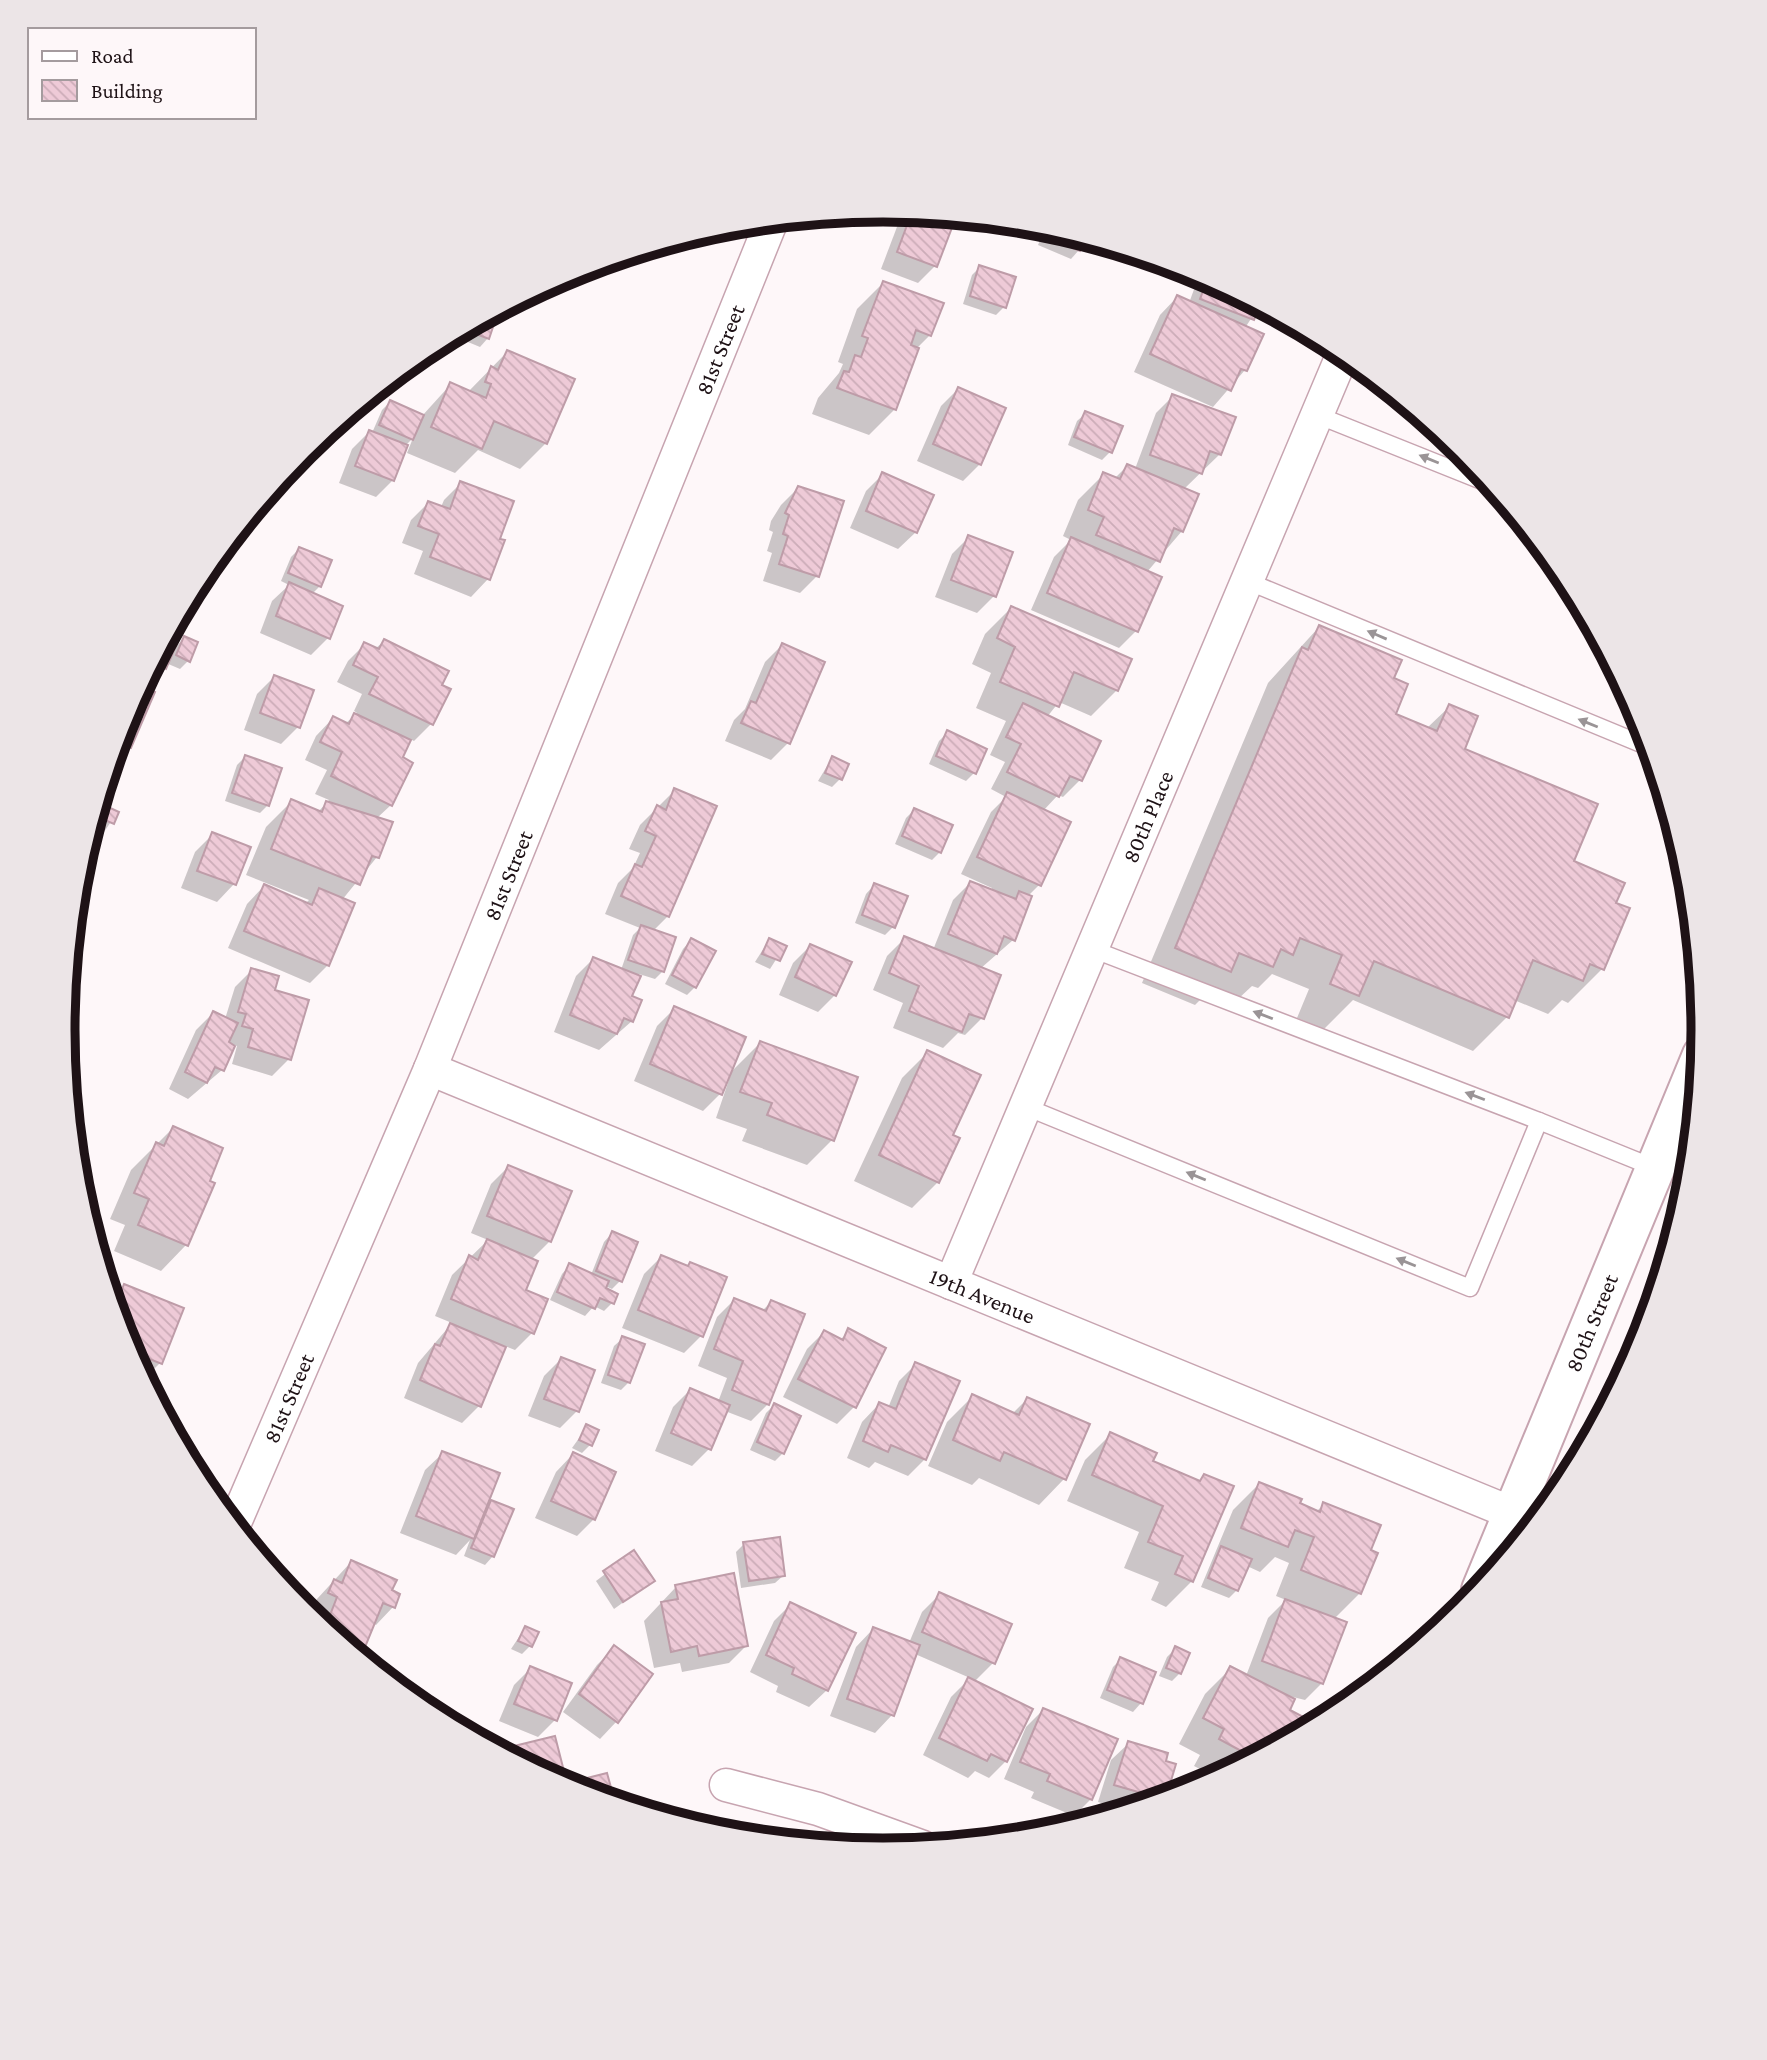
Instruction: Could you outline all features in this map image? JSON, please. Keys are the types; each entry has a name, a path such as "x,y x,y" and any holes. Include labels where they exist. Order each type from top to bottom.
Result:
{"street":[{"name":"81st Street","path":"238,1516 430,1069 768,231"},
{"name":"80th Place","path":"951,1283 1339,362"},
{"name":"19th Avenue","path":"430,1069 1524,1518"},
{"name":"80th Street","path":"1512,1538 1524,1518 1655,1168 1690,1084"},
{"path":"726,1785 818,1809 897,1838"}],"lane":[{"path":"1317,415 1473,477"},
{"path":"1247,581 1638,743"},
{"path":"1093,949 1655,1168"},
{"path":"1026,1107 1469,1288 1539,1121"}],"building":[{"path":"908,222 953,225 937,267 897,252"},
{"path":"1050,239 1082,246 1080,251"},
{"path":"979,265 1016,277 1006,308 970,296"},
{"path":"883,281 944,303 931,336 916,330 911,345 919,348 896,410 837,388 844,371 849,372 855,355 861,357 868,338 862,336"},
{"path":"1204,288 1257,313 1254,320 1200,299"},
{"path":"1177,295 1264,334 1247,371 1241,369 1231,391 1150,354"},
{"path":"495,322 489,339 474,333"},
{"path":"507,350 575,379 547,444 494,421 482,449 431,427 450,382 486,398 491,384 485,382 491,366 498,370"},
{"path":"958,387 1006,408 981,465 933,444"},
{"path":"1172,394 1236,417 1221,455 1210,451 1202,474 1150,455"},
{"path":"390,400 424,415 413,440 379,425"},
{"path":"1085,411 1123,426 1112,453 1074,437"},
{"path":"369,430 408,445 394,481 355,466"},
{"path":"1127,464 1199,494 1183,532 1174,528 1160,562 1096,535 1104,517 1088,510 1103,472 1120,479"},
{"path":"882,472 934,495 917,533 866,511"},
{"path":"460,481 514,501 500,539 505,540 490,580 430,557 439,534 418,526 428,501 450,509"},
{"path":"798,486 844,501 819,577 779,564 788,536 783,534 789,515 785,513"},
{"path":"968,535 1013,552 996,597 951,580"},
{"path":"1071,537 1162,577 1138,632 1047,593"},
{"path":"299,547 332,560 321,587 288,573"},
{"path":"289,582 343,606 330,639 276,616"},
{"path":"1011,606 1132,659 1118,691 1074,672 1059,707 1000,682 1015,647 997,638"},
{"path":"1319,625 1402,660 1394,678 1408,684 1396,714 1437,731 1449,704 1478,716 1465,749 1598,804 1574,861 1625,883 1616,903 1630,908 1604,970 1590,964 1583,981 1533,960 1509,1018 1374,961 1359,996 1330,984 1342,955 1300,938 1293,955 1281,949 1273,967 1239,953 1231,972 1175,948 1302,647 1308,650"},
{"path":"182,632 166,669 162,667"},
{"path":"184,636 198,642 190,662 176,655"},
{"path":"384,639 449,671 442,685 451,689 433,725 369,694 378,677 353,665 364,642 379,649"},
{"path":"782,643 825,662 790,744 741,723 751,701 756,703"},
{"path":"274,675 314,690 300,728 260,713"},
{"path":"151,690 155,692 131,748 127,746"},
{"path":"1023,703 1101,741 1082,781 1070,776 1059,797 1007,772 1021,744 1006,737"},
{"path":"354,713 411,740 403,757 413,763 392,806 331,776 342,752 320,742 333,716 349,724"},
{"path":"947,730 987,749 976,774 936,756"},
{"path":"245,755 282,768 269,806 232,793"},
{"path":"832,756 849,764 842,780 825,773"},
{"path":"674,788 717,806 669,917 621,896 635,864 642,867 656,836 645,831 657,805 666,810"},
{"path":"1007,792 1071,822 1041,886 977,857"},
{"path":"291,799 322,812 326,801 393,822 379,858 372,856 360,885 271,849"},
{"path":"107,807 119,812 114,824 103,819"},
{"path":"914,808 953,825 941,853 902,836"},
{"path":"212,832 251,847 236,885 197,871"},
{"path":"970,881 1016,899 1019,891 1032,896 1015,941 1004,936 997,954 948,934"},
{"path":"874,883 908,896 895,928 862,915"},
{"path":"264,884 312,905 319,888 355,903 329,966 244,931"},
{"path":"641,925 676,937 664,972 628,960"},
{"path":"904,936 1001,975 984,1019 969,1014 962,1032 909,1011 919,986 889,973"},
{"path":"691,938 716,951 696,988 672,975"},
{"path":"769,938 787,946 780,961 762,954"},
{"path":"810,944 852,962 836,996 795,977"},
{"path":"593,957 641,976 632,996 642,1000 633,1022 624,1018 617,1034 570,1015"},
{"path":"251,968 279,976 275,990 309,1000 291,1060 248,1047 253,1029 242,1026 246,1014 238,1012"},
{"path":"674,1006 746,1037 722,1095 650,1064"},
{"path":"213,1011 238,1023 229,1042 235,1046 224,1071 215,1067 207,1083 185,1072"},
{"path":"760,1041 858,1077 834,1141 767,1115 772,1103 740,1092"},
{"path":"927,1050 981,1075 953,1135 960,1138 939,1183 879,1155"},
{"path":"173,1126 223,1148 210,1181 215,1183 188,1246 138,1225 149,1199 134,1193 156,1142 164,1146"},
{"path":"508,1165 572,1191 551,1242 487,1216"},
{"path":"612,1231 638,1242 622,1282 596,1271"},
{"path":"487,1239 538,1261 526,1290 548,1299 534,1334 451,1299 469,1255 478,1260"},
{"path":"661,1255 688,1266 690,1262 727,1277 703,1337 638,1310"},
{"path":"569,1263 609,1281 606,1288 618,1294 614,1304 600,1298 595,1309 557,1292"},
{"path":"124,1284 184,1308 162,1364 145,1357 120,1295"},
{"path":"734,1298 766,1311 771,1300 805,1314 769,1405 732,1390 743,1361 714,1349"},
{"path":"450,1323 506,1347 481,1407 420,1380 435,1344 440,1346"},
{"path":"848,1328 886,1348 856,1408 798,1379 824,1330 843,1340"},
{"path":"622,1336 645,1344 630,1383 608,1375"},
{"path":"561,1357 595,1370 579,1412 544,1399"},
{"path":"915,1362 960,1381 926,1460 891,1445 888,1452 863,1441 879,1402 896,1409"},
{"path":"690,1388 730,1405 711,1450 671,1433"},
{"path":"972,1394 1019,1415 1027,1397 1090,1424 1066,1480 1004,1452 1000,1461 953,1440"},
{"path":"774,1403 801,1416 784,1454 757,1442"},
{"path":"586,1424 599,1430 592,1446 579,1440"},
{"path":"1110,1432 1157,1453 1153,1461 1200,1481 1204,1474 1234,1486 1193,1582 1175,1574 1183,1556 1148,1542 1163,1506 1092,1475"},
{"path":"442,1451 500,1473 474,1539 416,1516"},
{"path":"573,1452 616,1472 595,1520 551,1501"},
{"path":"1259,1482 1302,1499 1300,1503 1320,1512 1323,1502 1381,1525 1371,1550 1378,1553 1361,1594 1301,1570 1314,1537 1295,1530 1288,1547 1241,1528"},
{"path":"491,1500 514,1509 494,1557 471,1548"},
{"path":"780,1537 785,1576 749,1581 743,1542"},
{"path":"1221,1546 1252,1559 1238,1591 1208,1578"},
{"path":"634,1550 655,1581 623,1602 603,1571"},
{"path":"351,1560 397,1580 392,1590 400,1594 395,1608 383,1603 364,1649 329,1618 337,1597 328,1593 334,1579 342,1583"},
{"path":"734,1573 748,1646 699,1656 697,1646 671,1652 661,1602 678,1599 675,1585"},
{"path":"939,1592 1012,1624 995,1664 922,1632"},
{"path":"1285,1599 1347,1622 1323,1684 1262,1661"},
{"path":"790,1602 856,1633 828,1691 792,1674 794,1668 766,1655"},
{"path":"525,1626 539,1632 532,1647 518,1641"},
{"path":"873,1627 920,1645 894,1716 847,1699"},
{"path":"614,1645 653,1674 618,1723 579,1694"},
{"path":"1175,1646 1190,1653 1181,1674 1166,1668"},
{"path":"1120,1657 1156,1672 1143,1704 1107,1690"},
{"path":"530,1666 572,1683 557,1721 514,1704"},
{"path":"1230,1666 1295,1699 1290,1710 1306,1719 1245,1753 1219,1739 1224,1729 1203,1718"},
{"path":"968,1677 1033,1709 1007,1762 991,1754 987,1761 939,1738"},
{"path":"1043,1708 1118,1739 1092,1800 1047,1781 1050,1774 1020,1762"},
{"path":"555,1736 564,1773 526,1755 511,1747"},
{"path":"1128,1741 1168,1753 1166,1761 1176,1764 1170,1785 1145,1794 1114,1785"},
{"path":"607,1773 612,1791 581,1780"}]}
